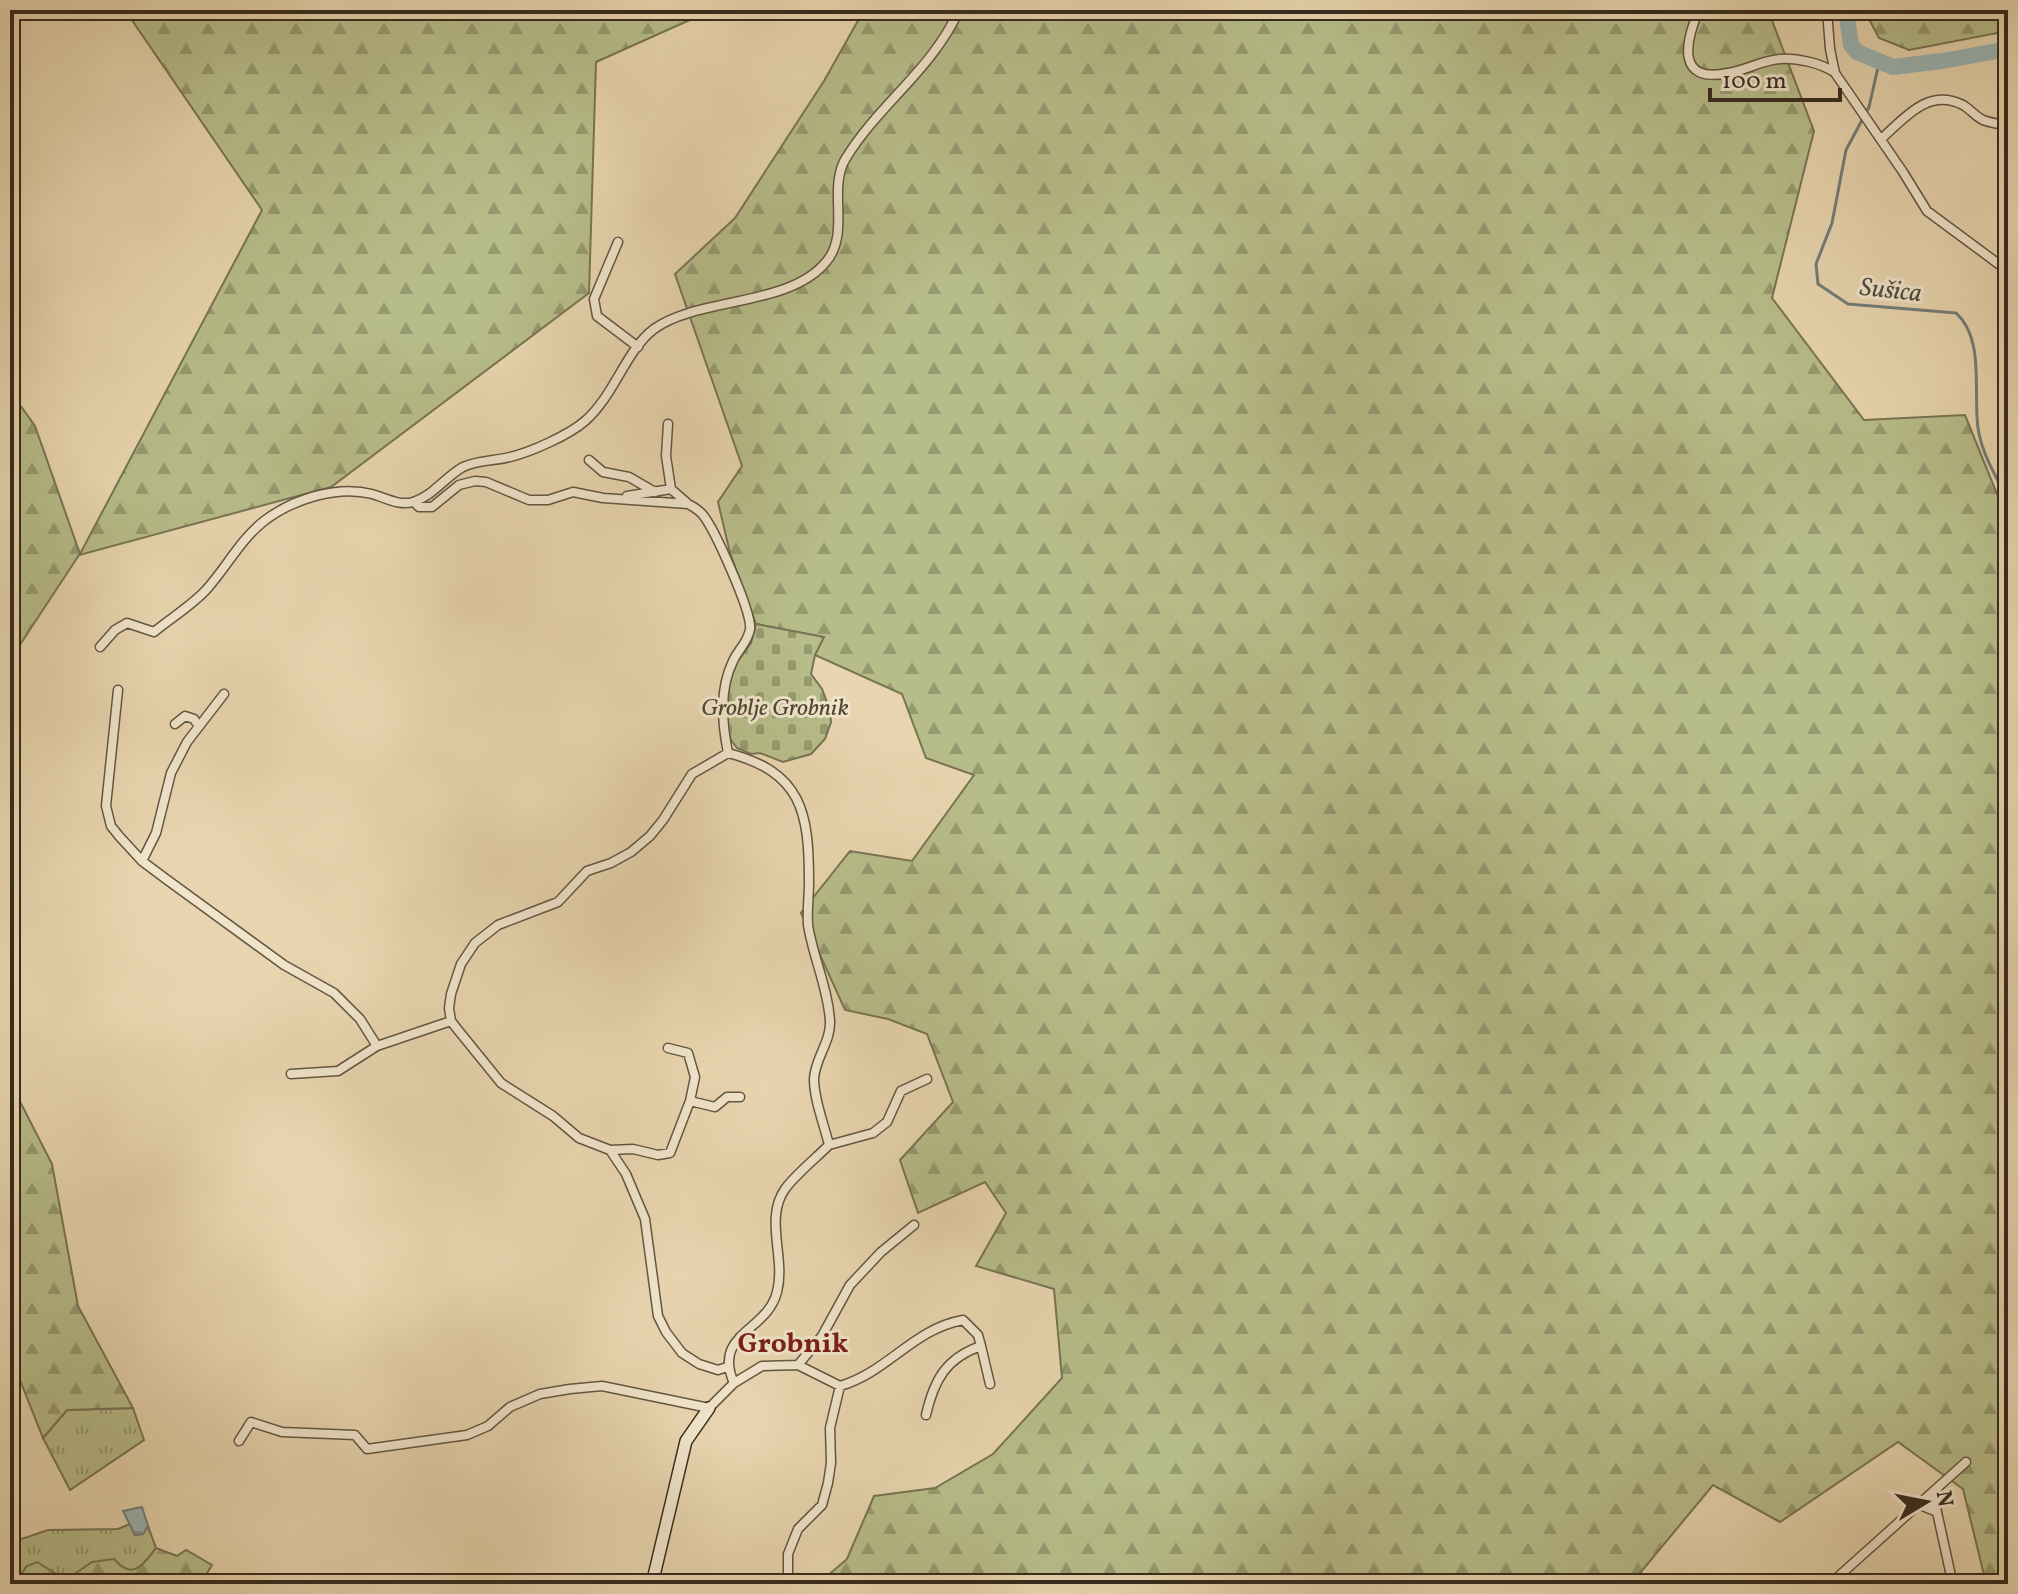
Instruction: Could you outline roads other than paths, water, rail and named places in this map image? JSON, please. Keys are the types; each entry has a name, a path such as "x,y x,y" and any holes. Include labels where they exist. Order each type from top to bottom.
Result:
{"main road":[{"path":"652,1584 686,1441 709,1408"}],"street":[{"path":"100,647 115,630 127,623 154,632 207,589 227,560 264,521 297,503 344,491 414,502 466,465 509,458 533,449 585,421 603,402 638,347 654,329 677,318 782,290 816,273 829,260 836,240 838,177 845,159 895,95 939,48 959,10"},
{"path":"1699,10 1687,53 1690,65 1696,72 1712,76 1731,73 1761,61 1785,58 1823,65 1835,73"},
{"path":"1827,10 1835,73 1927,211 2008,271"},
{"path":"1881,139 1912,109 1944,101 1962,104 1981,119 2008,126"},
{"path":"618,242 594,299 594,309 597,316 638,347"},
{"path":"668,424 666,456 671,489 698,510 712,529 750,622 746,640 737,652 725,684 723,706 728,753"},
{"path":"589,460 603,472 629,477 655,492"},
{"path":"414,502 419,507 432,507 459,485 475,481 486,482 529,500 548,500 573,492 688,504"},
{"path":"622,499 671,489"},
{"path":"118,690 106,806 111,826 142,861 284,965 334,993 360,1019 377,1046"},
{"path":"142,861 156,833 171,773 198,725 224,694"},
{"path":"175,724 185,716 194,719 198,725"},
{"path":"668,1048 688,1053 695,1077 690,1101 670,1153 658,1155 633,1149 610,1150 579,1138 488,1071 451,1021 451,994 461,964 475,943 498,925 558,902 587,871 631,852 663,820 692,774 728,753 771,768 800,802 807,839 808,923 828,1004 830,1025 814,1079 829,1145"},
{"path":"291,1074 338,1071 377,1046 451,1021"},
{"path":"734,1383 727,1367 734,1343 770,1310 777,1292 781,1263 775,1215 785,1189 829,1145 873,1133 887,1122 901,1091 927,1079"},
{"path":"690,1101 715,1107 727,1097 740,1097"},
{"path":"610,1150 626,1174 645,1219 658,1316 666,1332 682,1353 699,1364 718,1370 727,1367"},
{"path":"798,1365 822,1336 850,1285 881,1252 914,1225"},
{"path":"239,1441 251,1422 282,1432 320,1436 355,1435 367,1449 467,1435 488,1426 510,1407 540,1394 602,1386 709,1408 734,1383 762,1366 798,1365 840,1386 866,1376 931,1329 963,1320 978,1335 990,1384"},
{"path":"926,1415 930,1399 952,1361 961,1353 981,1346"},
{"path":"788,1584 788,1554 798,1529 822,1505 828,1483 830,1428 840,1386"},
{"path":"1830,1584 1966,1462"},
{"path":"1933,1492 1951,1576 1949,1584"},
{"path":"1920,1505 1937,1512"}],"water":[{"path":"142,1507 148,1526 143,1534 135,1535 123,1511"}],"waterway":[{"path":"1846,10 1851,45 1857,52 1893,67 2008,49"},
{"name":"Sušica","path":"1879,63 1869,107 1846,150 1832,223 1816,264 1818,284 1848,304 1956,313 1965,324 1974,351 1978,428 1982,445 2008,497"}],"district":[{"name":"Grobnik","path":"793,1342"}],"park label":[{"name":"Groblje Grobnik","path":"775,707"}]}
